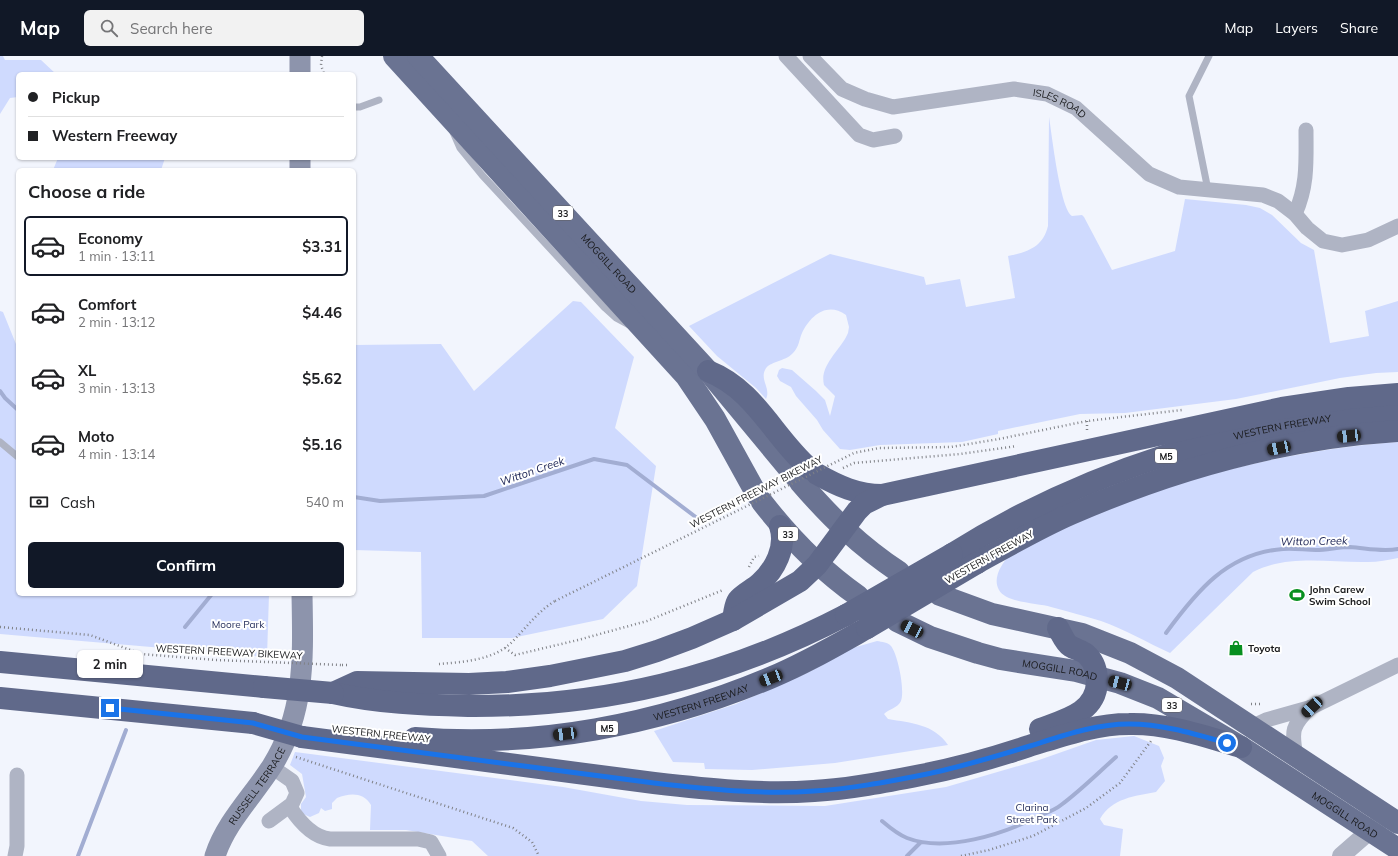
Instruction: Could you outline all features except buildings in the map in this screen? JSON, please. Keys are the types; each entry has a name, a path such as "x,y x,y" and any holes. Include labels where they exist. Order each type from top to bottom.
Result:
{"highway":[{"name":"MOGGILL ROAD","path":"394,56 686,376 703,400 760,498 780,526 818,565 877,609 930,637 978,654 1097,677 1120,683 1158,698 1240,747 1398,849"},
{"name":"MOGGILL ROAD","path":"418,56 708,371 727,379 745,393 794,453 806,475"},
{"path":"806,475 867,495 882,495 1282,408 1348,398 1398,394"},
{"name":"WESTERN FREEWAY","path":"0,662 333,693 361,699 449,706 539,705 612,696 651,688 717,670 782,646 846,615 1011,520 1071,492 1110,476 1180,451 1290,424 1347,415 1398,411"},
{"name":"WESTERN FREEWAY","path":"0,698 253,723 304,725 330,734 454,741 549,736 596,730 644,720 737,691 805,662 867,628 977,563 1070,515 1157,481 1203,466 1293,445 1337,437 1398,431"},
{"path":"806,475 842,529 873,554 899,572"},
{"path":"333,693 357,682 469,684 507,682 550,676 625,661 692,638 733,620 800,581 818,565 842,529 864,504 882,495"},
{"path":"733,620 738,600 760,583 776,562 781,552 783,537 780,526"},
{"name":"33","path":"940,596 992,614 1058,628 1108,643 1130,653 1177,678 1392,819"},
{"path":"725,789 819,782 921,762 1017,738 1076,715 1093,700 1097,687 1097,677 1094,665 1090,658 1081,650 1069,646 1058,628"},
{"path":"330,734 647,782 776,792 814,791 886,782 977,763 1082,730 1115,725 1135,724 1166,727 1240,747"}],"main road":[{"path":"300,56 300,72"},
{"name":"RUSSELL TERRACE","path":"215,856 227,829 272,767 290,726 299,695 302,666 302,596"}],"street":[{"path":"786,56 859,135 873,140 895,136"},
{"name":"ISLES ROAD","path":"810,56 842,89 864,99 893,106 1014,89 1047,94 1076,108 1150,174 1180,187 1263,196 1278,201 1295,214 1307,228 1323,241 1342,245 1368,240 1398,226"},
{"path":"1295,214 1304,192 1306,179 1306,130"},
{"path":"1251,727 1266,720 1312,707 1398,665"},
{"path":"1296,756 1292,736 1295,725 1312,707"},
{"path":"269,822 290,807 296,796 295,785 289,778 272,767"},
{"path":"15,856 17,846 16,775"},
{"path":"290,807 297,818 310,830 322,838 418,839 431,842 439,856"},
{"path":"1340,856 1370,831 1392,819"}],"lane":[{"path":"1208,190 1189,96 1209,56"},
{"path":"356,107 379,100"},
{"path":"0,442 16,455"}],"path":[{"path":"322,56 321,64 323,72"},
{"name":"WESTERN FREEWAY BIKEWAY","path":"464,662 491,656 505,648 540,611 555,601 850,454 880,448 951,447 1087,421 1088,431 1085,436"},
{"path":"842,469 854,463 960,454 1020,445"},
{"path":"748,570 754,557 759,556"},
{"path":"505,648 514,655 647,622 726,588"},
{"name":"WESTERN FREEWAY BIKEWAY","path":"0,627 90,635 141,654 216,660 342,665"},
{"path":"961,856 990,850 1033,836 1086,808 1120,783 1151,741"},
{"path":"291,756 513,828 532,842 538,855"}],"green space":[{"path":"0,56 3,56 5,60 41,60 54,72 16,72 16,97 10,98 0,114"},
{"path":"1049,117 1060,186 1068,210 1072,216 1082,215 1084,217 1112,270 1175,251 1185,199 1246,205 1260,208 1272,215 1301,243 1314,250 1330,343 1369,336 1365,311 1398,301 1398,372 1376,373 1340,378 1236,399 1125,413 1080,414 998,431 998,434 962,442 880,445 850,450 840,449 796,396 791,387 780,381 777,376 779,370 782,368 792,370 825,400 830,416 835,396 824,385 823,378 828,364 848,333 849,327 846,315 839,311 826,310 814,316 805,327 795,351 790,356 770,365 765,370 764,377 767,391 766,399 756,388 717,356 689,326 830,254 924,277 926,285 960,279 966,307 1015,298 1008,256 1022,253 1038,244 1046,233 1048,226"},
{"path":"57,160 164,160 162,168 54,168"},
{"path":"573,301 581,302 634,357 615,428 656,466 637,586 603,619 512,638 422,638 421,552 356,550 356,345 441,344 474,391"},
{"name":"Moore Park","path":"0,311 3,312 16,344 16,596 269,596 267,657 0,634"},
{"path":"1398,442 1398,558 1372,562 1295,561 1266,566 1253,572 1170,653 1110,624 1051,607 1008,598 999,590 997,585 997,576 999,571 1010,555 1070,525 1148,494 1231,469 1273,460 1356,446"},
{"path":"877,641 887,643 894,650 902,689 900,703 884,714 888,719 913,723 929,729 942,738 948,745 835,763 752,770 705,769 704,763 673,762 654,731 736,704 809,672 849,649"},
{"name":"Clarina Street Park","path":"1134,736 1159,746 1164,758 1161,766 1165,781 1156,792 1117,802 1105,812 1100,819 1104,825 1123,829 1120,856 488,856 472,841 406,830 370,830 371,805 364,798 356,795 347,795 337,798 332,803 332,809 325,811 321,808 319,813 310,817 301,813 301,804 306,797 302,774 290,765 295,752 563,787 641,801 687,805 825,806 946,787 1039,760 1096,740"}],"waterway":[{"name":"Witton Creek","path":"0,391 16,408"},
{"name":"Witton Creek","path":"356,497 380,501 484,496 594,459 627,465 697,518"},
{"name":"Witton Creek","path":"1166,633 1201,589 1229,567 1245,558 1263,552 1283,549 1316,550 1350,547 1380,550 1398,549"},
{"path":"185,627 210,596"},
{"path":"78,856 126,730"},
{"name":"Witton Creek","path":"882,821 903,836 922,842 956,842 992,835 1025,823 1059,807 1116,757"},
{"path":"907,856 921,842"}],"place":[{"name":"John Carew Swim School","path":"1297,595"},
{"name":"Toyota","path":"1236,648"}],"route":[{"path":"110,708 253,723 302,737 654,783 690,787 776,792 814,791 845,788 923,775 977,763 1096,727 1128,724 1155,725 1186,731 1227,743"}]}
